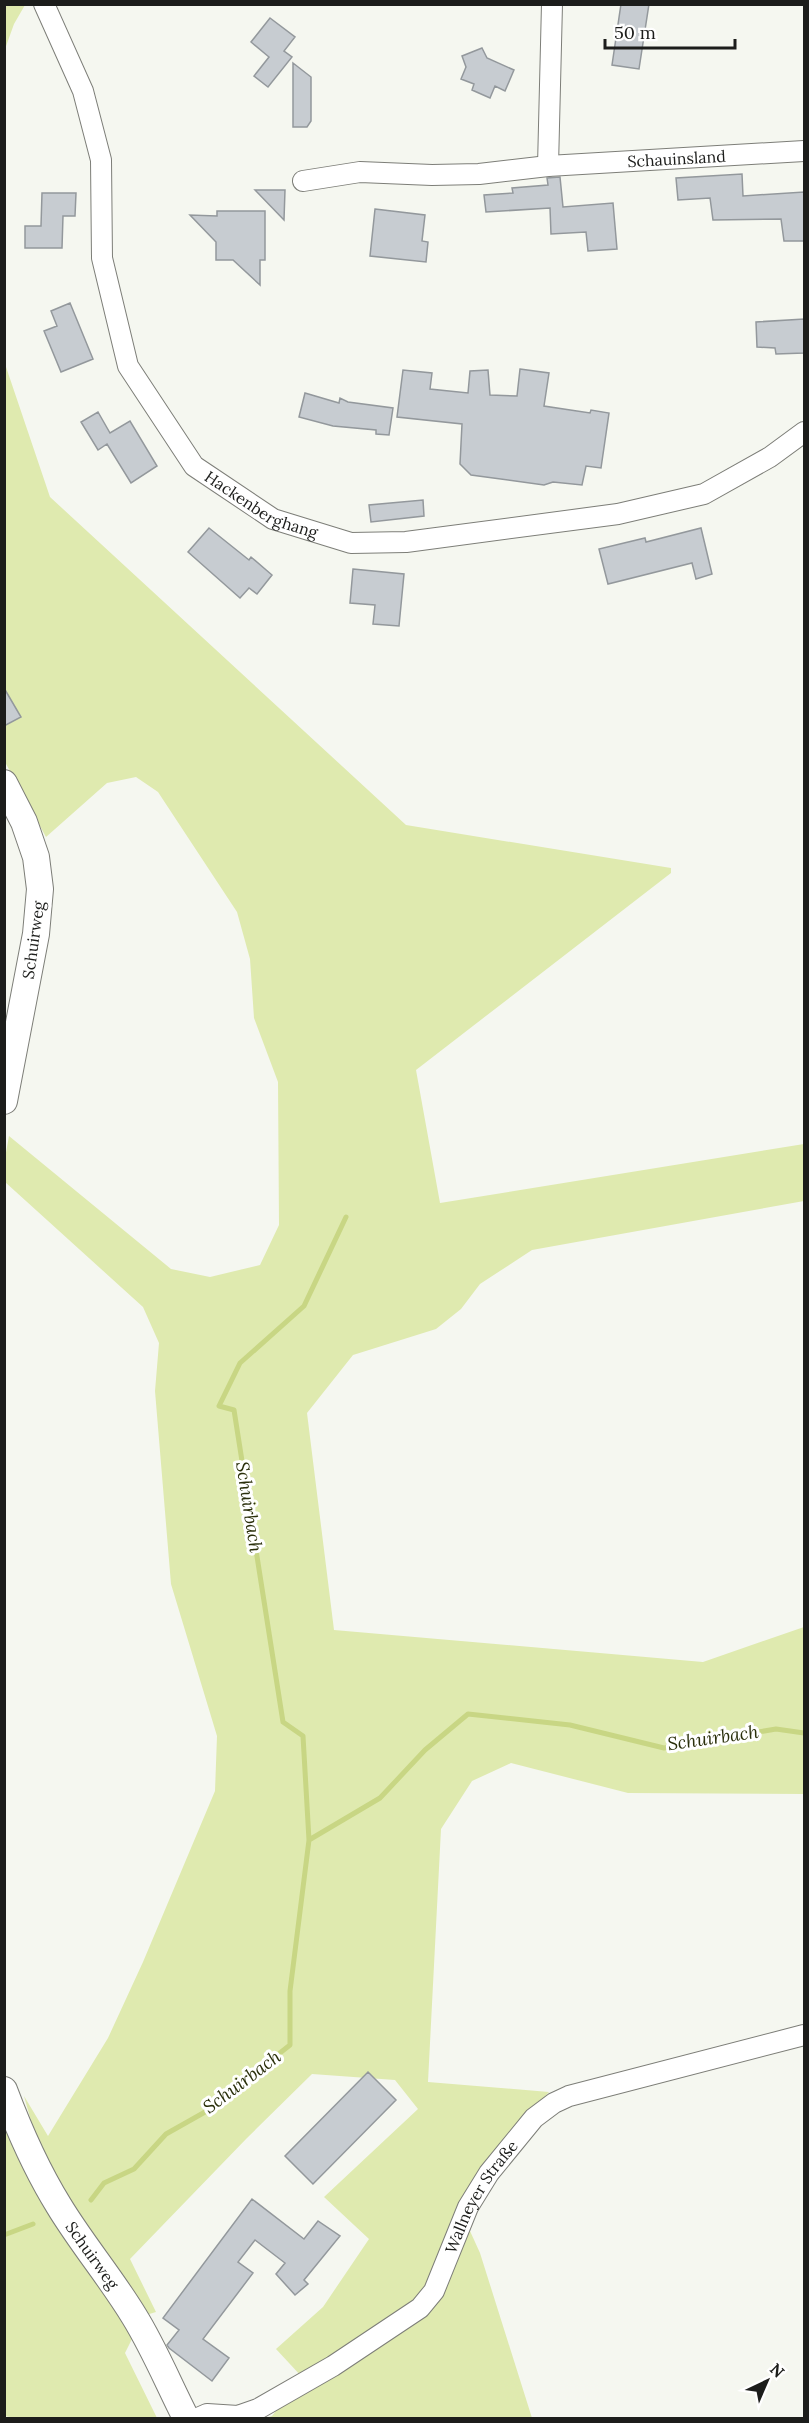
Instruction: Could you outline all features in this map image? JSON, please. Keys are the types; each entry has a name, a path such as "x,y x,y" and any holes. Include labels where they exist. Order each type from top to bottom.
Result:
{"main road":[{"name":"Schuirweg","path":"4,783 24,822 36,857 40,889 36,934 4,1101"},
{"name":"Schuirweg","path":"4,2090 36,2165 59,2207 136,2318 186,2418"}],"street":[{"name":"Hackenberghang","path":"44,4 83,91 101,160 102,258 128,366 194,466 273,519 351,543 406,542 618,514 704,494 770,458 804,432"},
{"path":"548,166 552,4"},
{"name":"Schauinsland","path":"303,181 360,172 479,174 548,166 804,152"},
{"name":"Wallneyer Straße","path":"198,2418 207,2414 238,2416 258,2409 333,2366 420,2308 434,2290 468,2207 489,2173 534,2118 554,2103 569,2096 804,2035"}],"green space":[{"path":"5,4 25,5 14,24 5,49"},
{"path":"4,361 50,497 406,825 671,868 671,873 416,1070 440,1203 804,1144 804,1201 532,1250 480,1284 461,1309 436,1329 353,1355 307,1413 334,1630 703,1662 804,1627 804,1794 628,1793 511,1763 472,1781 441,1829 428,2082 549,2092 506,2140 460,2209 480,2253 532,2418 266,2418 272,2416 302,2377 276,2349 323,2307 369,2239 324,2197 418,2109 395,2080 312,2074 130,2259 156,2312 146,2315 126,2281 81,2221 38,2146 24,2096 48,2136 108,2038 143,1962 215,1791 217,1736 171,1584 155,1391 159,1343 143,1307 5,1182 5,1158 9,1136 171,1269 210,1277 260,1265 279,1225 278,1082 254,1018 250,959 237,912 158,792 136,777 107,783 46,837 5,762"},
{"path":"4,2126 36,2191 134,2335 125,2353 157,2418 14,2418 5,2416"}],"building":[{"path":"621,4 649,4 639,69 612,65"},
{"path":"270,18 295,37 284,51 292,57 268,87 254,76 269,57 251,42"},
{"path":"482,48 487,58 514,70 505,91 495,86 490,98 472,90 474,84 461,79 466,67 462,56"},
{"path":"293,63 311,77 311,121 307,127 293,127"},
{"path":"742,174 743,196 804,192 804,241 784,241 781,219 713,220 710,198 678,200 676,178"},
{"path":"560,177 563,207 613,203 617,249 588,251 586,232 551,234 550,208 486,212 484,195 513,193 512,188 548,185 547,178"},
{"path":"255,190 285,190 284,220"},
{"path":"42,193 76,193 75,216 63,216 62,248 25,248 25,226 41,226"},
{"path":"375,209 425,215 422,241 428,242 426,262 370,256"},
{"path":"217,211 265,211 265,260 260,260 260,285 233,260 216,260 216,242 190,215 217,216"},
{"path":"70,303 93,359 61,372 44,331 57,326 51,311"},
{"path":"804,319 804,353 776,354 775,348 757,347 756,322"},
{"path":"520,369 549,373 544,406 590,413 591,410 609,413 601,468 586,466 582,485 553,482 544,485 471,475 460,464 462,424 397,417 403,370 432,373 430,389 468,393 470,371 488,370 490,395 517,396"},
{"path":"305,393 339,403 340,398 348,402 393,408 389,435 376,434 376,430 333,426 299,417"},
{"path":"98,412 110,433 130,421 157,466 131,483 107,444 98,450 81,422"},
{"path":"423,500 424,516 371,522 369,505"},
{"path":"209,528 249,560 251,557 272,575 257,594 249,588 240,598 188,552"},
{"path":"701,528 712,574 696,579 692,563 608,584 599,549 645,538 646,542"},
{"path":"353,569 404,574 399,626 373,624 375,605 350,603"},
{"path":"4,688 21,717 4,726"},
{"path":"368,2072 396,2100 313,2184 285,2156"},
{"path":"252,2199 304,2239 318,2221 340,2236 304,2280 308,2284 295,2295 276,2274 285,2263 255,2240 238,2262 253,2273 203,2339 229,2358 212,2381 169,2348 167,2345 179,2330 163,2318"}],"waterway":[{"name":"Schuirbach","path":"91,2200 104,2183 134,2169 166,2134 205,2112 290,2045 290,1991 309,1840 303,1736 283,1722 234,1410 219,1406 240,1363 304,1306 346,1217"},
{"name":"Schuirbach","path":"309,1840 380,1798 425,1750 468,1714 570,1725 664,1748 776,1729 804,1733"},
{"name":"Schuirbach","path":"4,2235 33,2224"}]}
